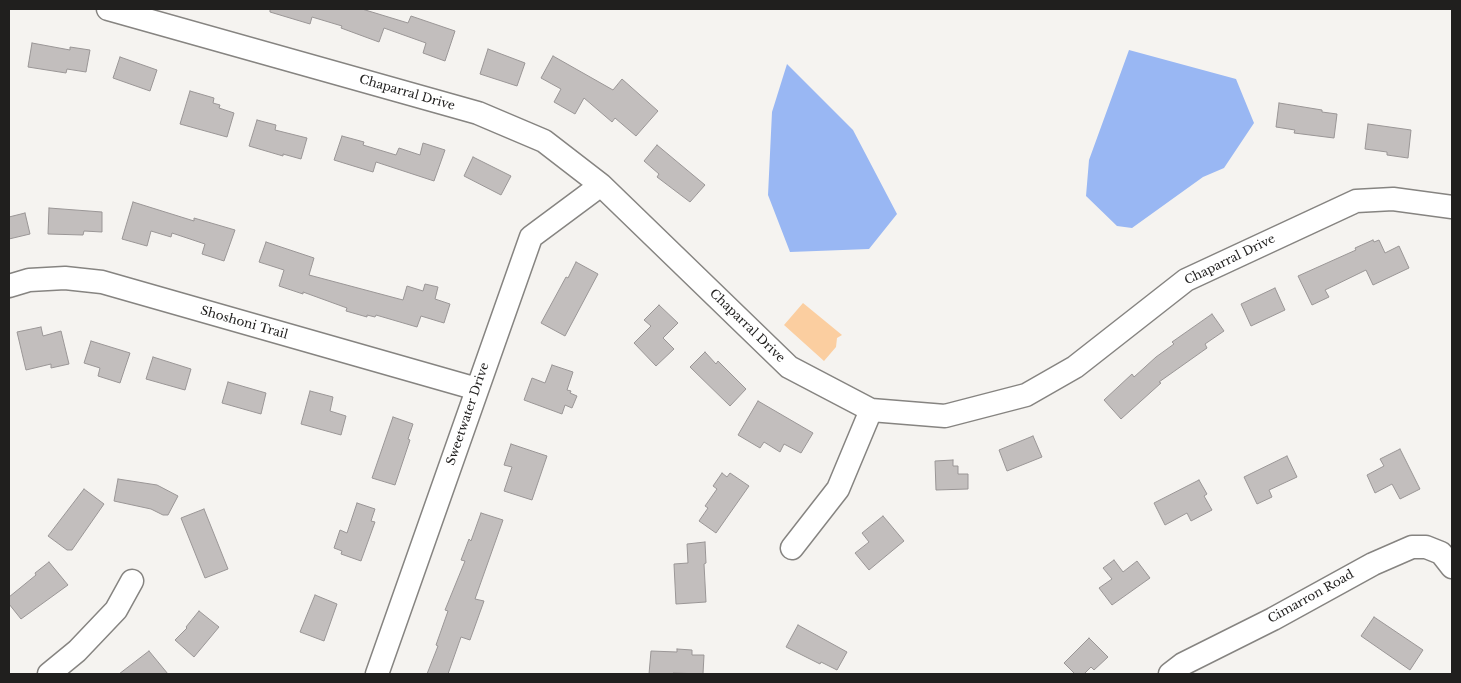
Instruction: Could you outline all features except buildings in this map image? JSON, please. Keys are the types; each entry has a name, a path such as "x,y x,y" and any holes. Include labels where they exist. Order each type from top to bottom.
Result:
{"street":[{"name":"Chaparral Drive","path":"108,9 478,114 544,141 601,185 789,367 871,410 945,416 1026,395 1075,367 1186,280 1356,201 1394,199 1452,207"},
{"name":"Sweetwater Drive","path":"378,674 531,237 601,185"},
{"name":"Shoshoni Trail","path":"9,286 29,280 65,278 102,282 477,389"},
{"path":"792,548 838,489 871,410"},
{"name":"Cimarron Road","path":"1170,674 1183,664 1273,619 1373,564 1412,547 1426,547 1441,553 1452,567"},
{"path":"49,674 77,651 116,610 132,581"}],"shaded area":[{"path":"803,303 842,335 837,338 836,347 824,361 784,325"}],"water":[{"path":"1129,50 1236,79 1254,123 1224,168 1203,177 1132,228 1117,226 1086,196 1089,160"},
{"path":"787,64 853,130 897,214 869,249 790,252 768,195 772,112"}]}
